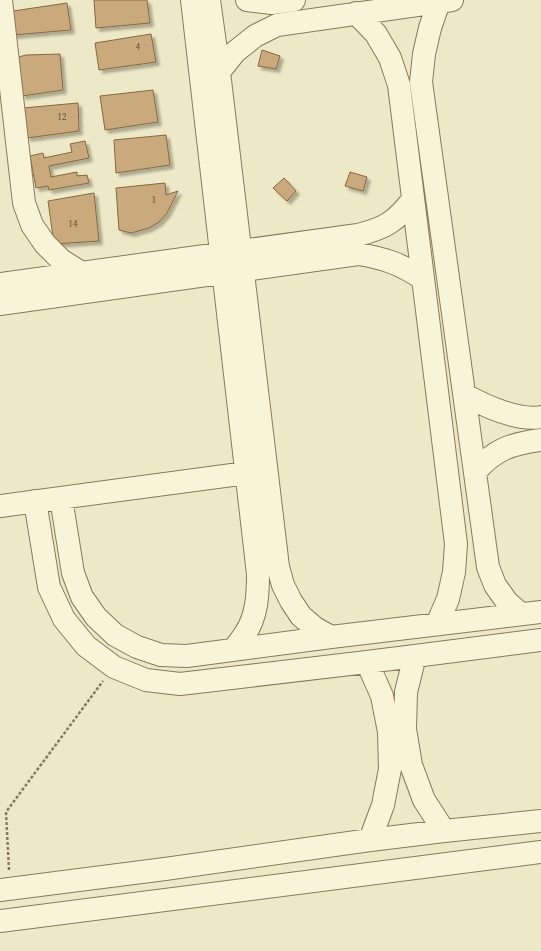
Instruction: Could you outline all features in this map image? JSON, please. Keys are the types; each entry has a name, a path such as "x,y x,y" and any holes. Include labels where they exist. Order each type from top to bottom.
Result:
{"street":[{"path":"0,0 24,203 32,225 45,244 61,260 80,272"},
{"path":"192,0 278,567 285,590 302,616 315,628 331,637"},
{"path":"209,0 219,72 246,473 258,574 258,594 254,614 246,633 234,649"},
{"path":"247,0 272,3 294,0"},
{"path":"219,72 235,52 254,36 277,25 445,1"},
{"path":"445,1 430,28 424,54 421,82 488,567 496,585 507,602 531,613"},
{"path":"356,14 376,34 390,58 399,85 456,544 454,572 448,599 437,624"},
{"path":"0,304 232,262 374,231 390,224 403,213 413,199"},
{"path":"0,284 80,272 358,254 392,262 408,269 423,279"},
{"path":"465,396 505,413 534,418 541,417"},
{"path":"475,472 483,463 504,448 541,440"},
{"path":"0,506 246,473"},
{"path":"61,498 73,573 82,597 96,618 115,635 137,647 161,655 187,656 531,613"},
{"path":"35,501 50,587 64,619 86,646 114,667 146,680 180,684 541,640"},
{"path":"415,656 406,692 405,729 411,765 424,800 444,831"},
{"path":"367,662 382,696 389,732 390,769 383,805 370,840"},
{"path":"5,889 165,869 370,840 541,821"},
{"path":"0,921 541,852"}],"path":[{"path":"5,889 6,812 114,667"}],"building":[{"path":"94,0 147,0 150,23 96,28"},
{"path":"67,3 71,30 13,35 13,11"},
{"path":"151,34 156,62 99,70 95,43"},
{"path":"262,50 280,56 276,69 258,66"},
{"path":"60,54 63,90 22,96 15,58 26,55"},
{"path":"153,90 158,122 105,130 100,96"},
{"path":"78,103 79,131 27,138 23,108"},
{"path":"166,135 170,165 116,173 114,140"},
{"path":"85,141 89,158 49,166 51,177 77,172 77,176 87,175 89,183 49,190 48,186 36,188 30,156 43,153 44,158 72,152 70,144"},
{"path":"350,172 367,177 363,191 345,186"},
{"path":"284,178 296,191 287,201 273,188"},
{"path":"165,183 166,195 178,191 167,213 159,222 149,228 131,233 119,230 116,188"},
{"path":"94,193 99,241 54,244 48,201"}]}
